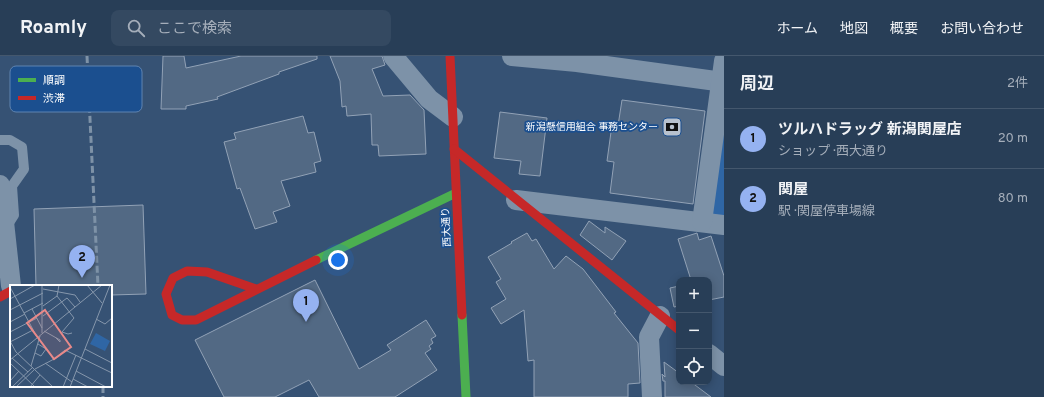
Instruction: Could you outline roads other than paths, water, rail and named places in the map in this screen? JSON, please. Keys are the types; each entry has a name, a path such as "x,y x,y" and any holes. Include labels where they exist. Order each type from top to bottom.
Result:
{"main road":[{"name":"西大通り","path":"450,56 466,397"},
{"path":"454,149 676,328"},
{"path":"256,289 207,272 187,271 173,278 166,294 172,315 182,320 196,320 256,289 456,193"},
{"path":"0,297 10,292"}],"street":[{"path":"393,56 429,99 452,117"},
{"path":"512,56 577,59 723,82"},
{"path":"702,222 723,82 724,61"},
{"path":"0,185 11,285"},
{"path":"516,200 724,225"},
{"path":"652,397 649,338 660,316"},
{"path":"712,356 724,366"}],"lane":[{"path":"0,140 10,140 22,147 24,169 12,186 14,215 5,229"}],"railway":[{"path":"87,56 87,66"},
{"path":"90,112 98,285"},
{"path":"103,387 103,397"}],"place":[{"name":"新潟懸信用組合 事務センター","path":"672,127"},
{"name":"関屋","path":"82,278"},
{"name":"ツルハドラッグ 新潟関屋店","path":"306,322"}]}
